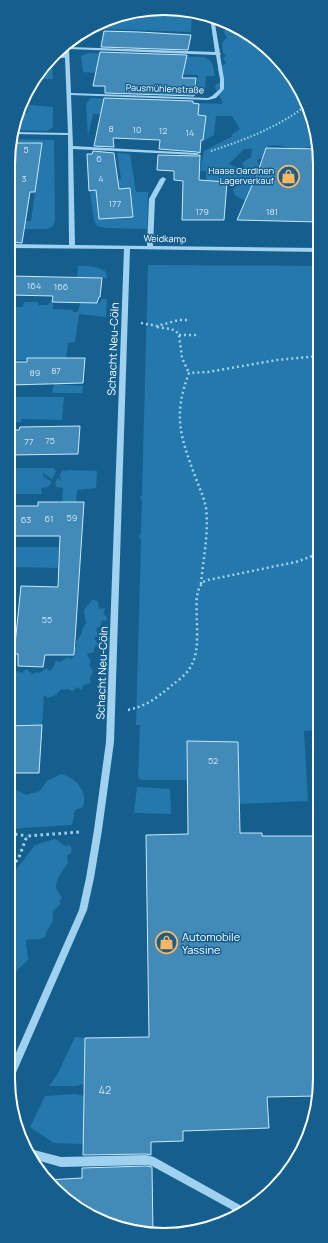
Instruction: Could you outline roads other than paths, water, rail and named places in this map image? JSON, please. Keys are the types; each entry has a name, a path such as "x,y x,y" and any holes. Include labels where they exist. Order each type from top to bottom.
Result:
{"street":[{"name":"Pausmühlenstraße","path":"69,94 208,99 214,97 222,89 219,54 213,23"},
{"path":"73,46 219,54"},
{"path":"67,51 71,147 72,247"},
{"path":"61,57 67,57"},
{"path":"18,133 70,134"},
{"path":"71,147 197,154"},
{"path":"150,247 152,200 163,179"},
{"name":"Weidkamp","path":"15,246 313,250"},
{"name":"Schacht Neu-Cöln","path":"15,1066 70,944 82,910 90,878 98,830 110,742 112,712 127,247"},
{"path":"36,1156 61,1162 146,1160 154,1162 238,1208"}],"place":[{"name":"Haase Gardinen Lagerverkauf","path":"289,176"},
{"name":"Automobile Yassine","path":"166,943"}]}
